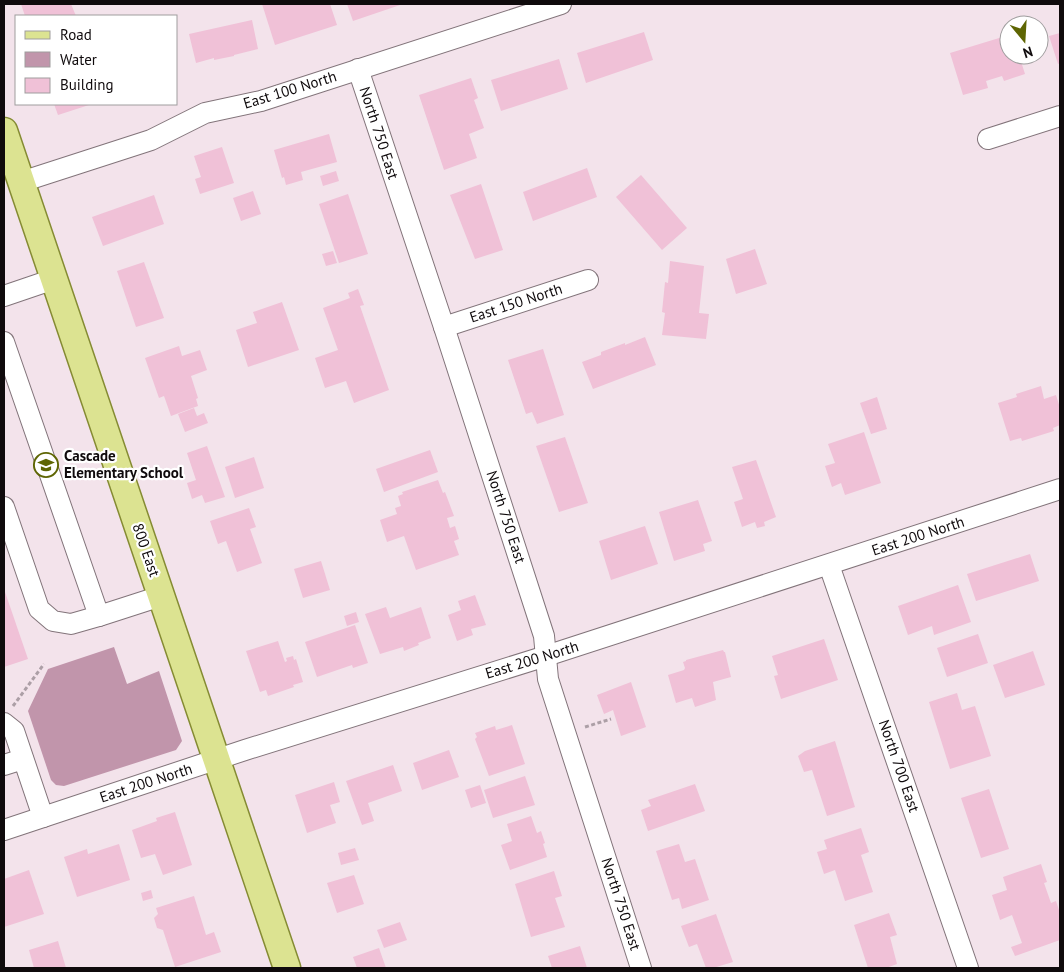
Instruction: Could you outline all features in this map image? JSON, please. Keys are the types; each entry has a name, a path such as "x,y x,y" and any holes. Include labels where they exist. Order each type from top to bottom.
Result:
{"main road":[{"name":"800 East","path":"4,131 287,968"}],"street":[{"name":"East 100 North","path":"21,182 151,140 205,113 261,101 561,4"},
{"name":"North 750 East","path":"358,69 544,636 548,679 641,968"},
{"path":"988,139 1060,116"},
{"path":"4,296 54,279"},
{"name":"East 150 North","path":"444,327 588,280"},
{"path":"4,342 99,616"},
{"name":"East 200 North","path":"4,830 253,747 546,656 1060,489"},
{"path":"4,507 39,609 53,621 71,624 161,596"},
{"name":"North 700 East","path":"829,564 968,968"},
{"path":"8,715 43,817"},
{"path":"4,765 23,758"}],"path":[{"path":"8,715 44,664"},
{"path":"582,728 611,719"}],"water":[{"path":"114,647 127,684 159,671 182,741 176,750 64,786 56,785 51,780 28,711 48,669"}],"building":[{"path":"21,4 71,4 76,15 25,15"},
{"path":"262,4 330,4 337,25 275,45"},
{"path":"347,4 403,4 353,21"},
{"path":"252,20 258,49 234,56 214,60 214,58 196,63 189,34"},
{"path":"644,32 653,60 586,83 577,53"},
{"path":"1060,33 1060,63 1058,64 1049,36"},
{"path":"999,38 999,65 1022,65 1025,74 1004,81 1002,76 986,81 988,88 963,95 950,53"},
{"path":"559,59 568,89 501,111 491,80"},
{"path":"471,78 478,98 474,100 484,128 469,134 477,158 444,170 419,95"},
{"path":"54,105 89,105 58,115"},
{"path":"329,134 337,162 301,172 303,180 286,185 284,177 282,178 274,150"},
{"path":"222,147 234,183 200,194 195,179 201,177 194,156"},
{"path":"587,168 597,197 533,221 523,192"},
{"path":"336,171 339,181 323,186 320,176"},
{"path":"641,175 687,228 662,250 616,197"},
{"path":"481,184 503,250 475,259 450,195"},
{"path":"253,191 261,214 241,221 233,198"},
{"path":"348,194 368,254 339,263 319,204"},
{"path":"154,195 164,224 103,246 92,217"},
{"path":"755,249 767,284 736,294 726,259"},
{"path":"333,251 337,263 326,266 322,254"},
{"path":"670,261 704,266 699,313 709,314 706,339 662,335 665,313 662,312 665,282 668,283"},
{"path":"144,262 164,318 136,327 117,271"},
{"path":"358,289 364,305 360,306 389,390 354,403 346,381 325,388 315,358 338,350 323,308 350,298 348,293"},
{"path":"282,302 299,350 248,367 236,330 257,323 253,312"},
{"path":"645,337 656,365 593,389 582,362 601,355 601,352"},
{"path":"179,346 182,356 200,350 207,370 191,376 198,398 196,399 198,406 171,416 164,396 159,398 145,358"},
{"path":"543,349 564,415 537,424 532,412 526,414 508,360"},
{"path":"1041,386 1044,399 1056,395 1060,408 1060,425 1053,428 1054,431 1022,441 1021,438 1010,441 998,403 1017,397 1016,394"},
{"path":"877,397 887,429 871,434 860,403"},
{"path":"194,408 197,416 204,413 208,423 185,432 178,414"},
{"path":"864,432 881,483 845,495 841,483 832,487 825,466 835,463 828,444"},
{"path":"565,437 588,503 559,512 536,446"},
{"path":"207,446 225,497 205,503 202,495 192,499 187,483 196,480 187,453"},
{"path":"430,450 438,472 384,492 376,469"},
{"path":"254,457 264,488 235,498 225,467"},
{"path":"756,460 776,517 764,522 765,526 757,528 755,522 742,527 734,502 743,499 732,467"},
{"path":"438,480 443,493 445,492 454,516 447,518 450,528 455,526 459,539 454,541 459,555 416,570 404,536 387,542 380,520 397,514 395,508 401,506 398,496 403,494 402,492"},
{"path":"698,500 712,541 703,544 705,551 674,561 659,512"},
{"path":"249,508 256,527 250,529 262,563 237,572 226,541 218,544 210,521"},
{"path":"645,526 658,564 611,580 599,541"},
{"path":"1030,554 1039,581 976,601 967,574"},
{"path":"321,561 330,590 303,598 294,569"},
{"path":"958,585 971,622 934,635 932,626 908,635 898,606"},
{"path":"4,589 28,659 4,667"},
{"path":"475,595 486,625 471,629 473,635 457,641 448,615 461,610 458,601"},
{"path":"386,607 390,618 421,607 431,638 404,651 403,647 380,654 365,614"},
{"path":"356,612 359,622 347,626 344,616"},
{"path":"355,625 368,663 353,668 352,665 317,677 305,642"},
{"path":"978,634 988,663 947,677 937,648"},
{"path":"824,639 838,680 781,699 774,676 778,675 772,656"},
{"path":"278,641 285,662 287,661 286,658 293,656 294,660 296,659 303,682 268,696 266,690 260,692 246,651"},
{"path":"723,650 731,677 713,682 716,700 695,707 692,698 676,703 668,675 684,670 683,662 686,660"},
{"path":"1033,651 1045,685 1005,698 993,665"},
{"path":"631,682 646,727 621,736 613,710 604,714 597,695"},
{"path":"957,693 962,710 975,706 991,756 950,769 929,702"},
{"path":"512,725 525,764 489,776 475,739 477,737 475,733 495,726 496,730"},
{"path":"835,741 855,807 827,816 812,770 804,772 798,756 805,751"},
{"path":"449,750 459,777 422,790 413,763"},
{"path":"393,765 402,791 368,803 374,821 362,825 346,781"},
{"path":"525,776 535,805 493,818 484,790"},
{"path":"334,782 340,802 330,805 336,823 307,833 295,795"},
{"path":"695,784 705,811 648,831 641,810 651,806 648,800"},
{"path":"480,785 486,803 471,808 465,790"},
{"path":"989,789 1009,849 981,858 961,798"},
{"path":"175,812 192,865 163,875 155,854 141,858 132,830 157,821 156,818"},
{"path":"531,816 537,833 541,831 547,857 510,870 501,845 512,841 507,824"},
{"path":"861,828 869,852 861,855 873,892 845,901 835,870 824,874 817,852 827,849 824,840"},
{"path":"119,844 130,880 77,897 64,857 87,849 88,854"},
{"path":"679,844 685,862 695,859 709,900 682,909 679,898 672,900 656,851"},
{"path":"355,848 359,860 341,865 338,853"},
{"path":"1041,864 1047,882 1044,883 1051,903 1056,901 1060,913 1060,940 1015,956 1011,947 1022,943 1012,915 1000,920 992,895 1007,890 1003,877"},
{"path":"29,870 44,914 4,927 4,879"},
{"path":"554,871 562,896 555,898 565,927 531,937 515,884"},
{"path":"354,875 364,904 337,913 327,883"},
{"path":"151,890 153,898 143,901 141,893"},
{"path":"194,896 206,935 214,932 221,952 175,967 163,930 157,928 154,918 158,914 156,908"},
{"path":"889,913 897,935 890,937 897,964 886,968 868,968 854,925"},
{"path":"716,914 733,962 713,968 706,968 697,944 689,947 681,926"},
{"path":"400,922 407,940 384,948 377,930"},
{"path":"58,941 66,968 34,968 29,950"},
{"path":"580,946 587,968 552,968 548,956"},
{"path":"379,948 386,968 357,968 353,957"}],"place":[{"name":"Cascade Elementary School","path":"46,465"}]}
